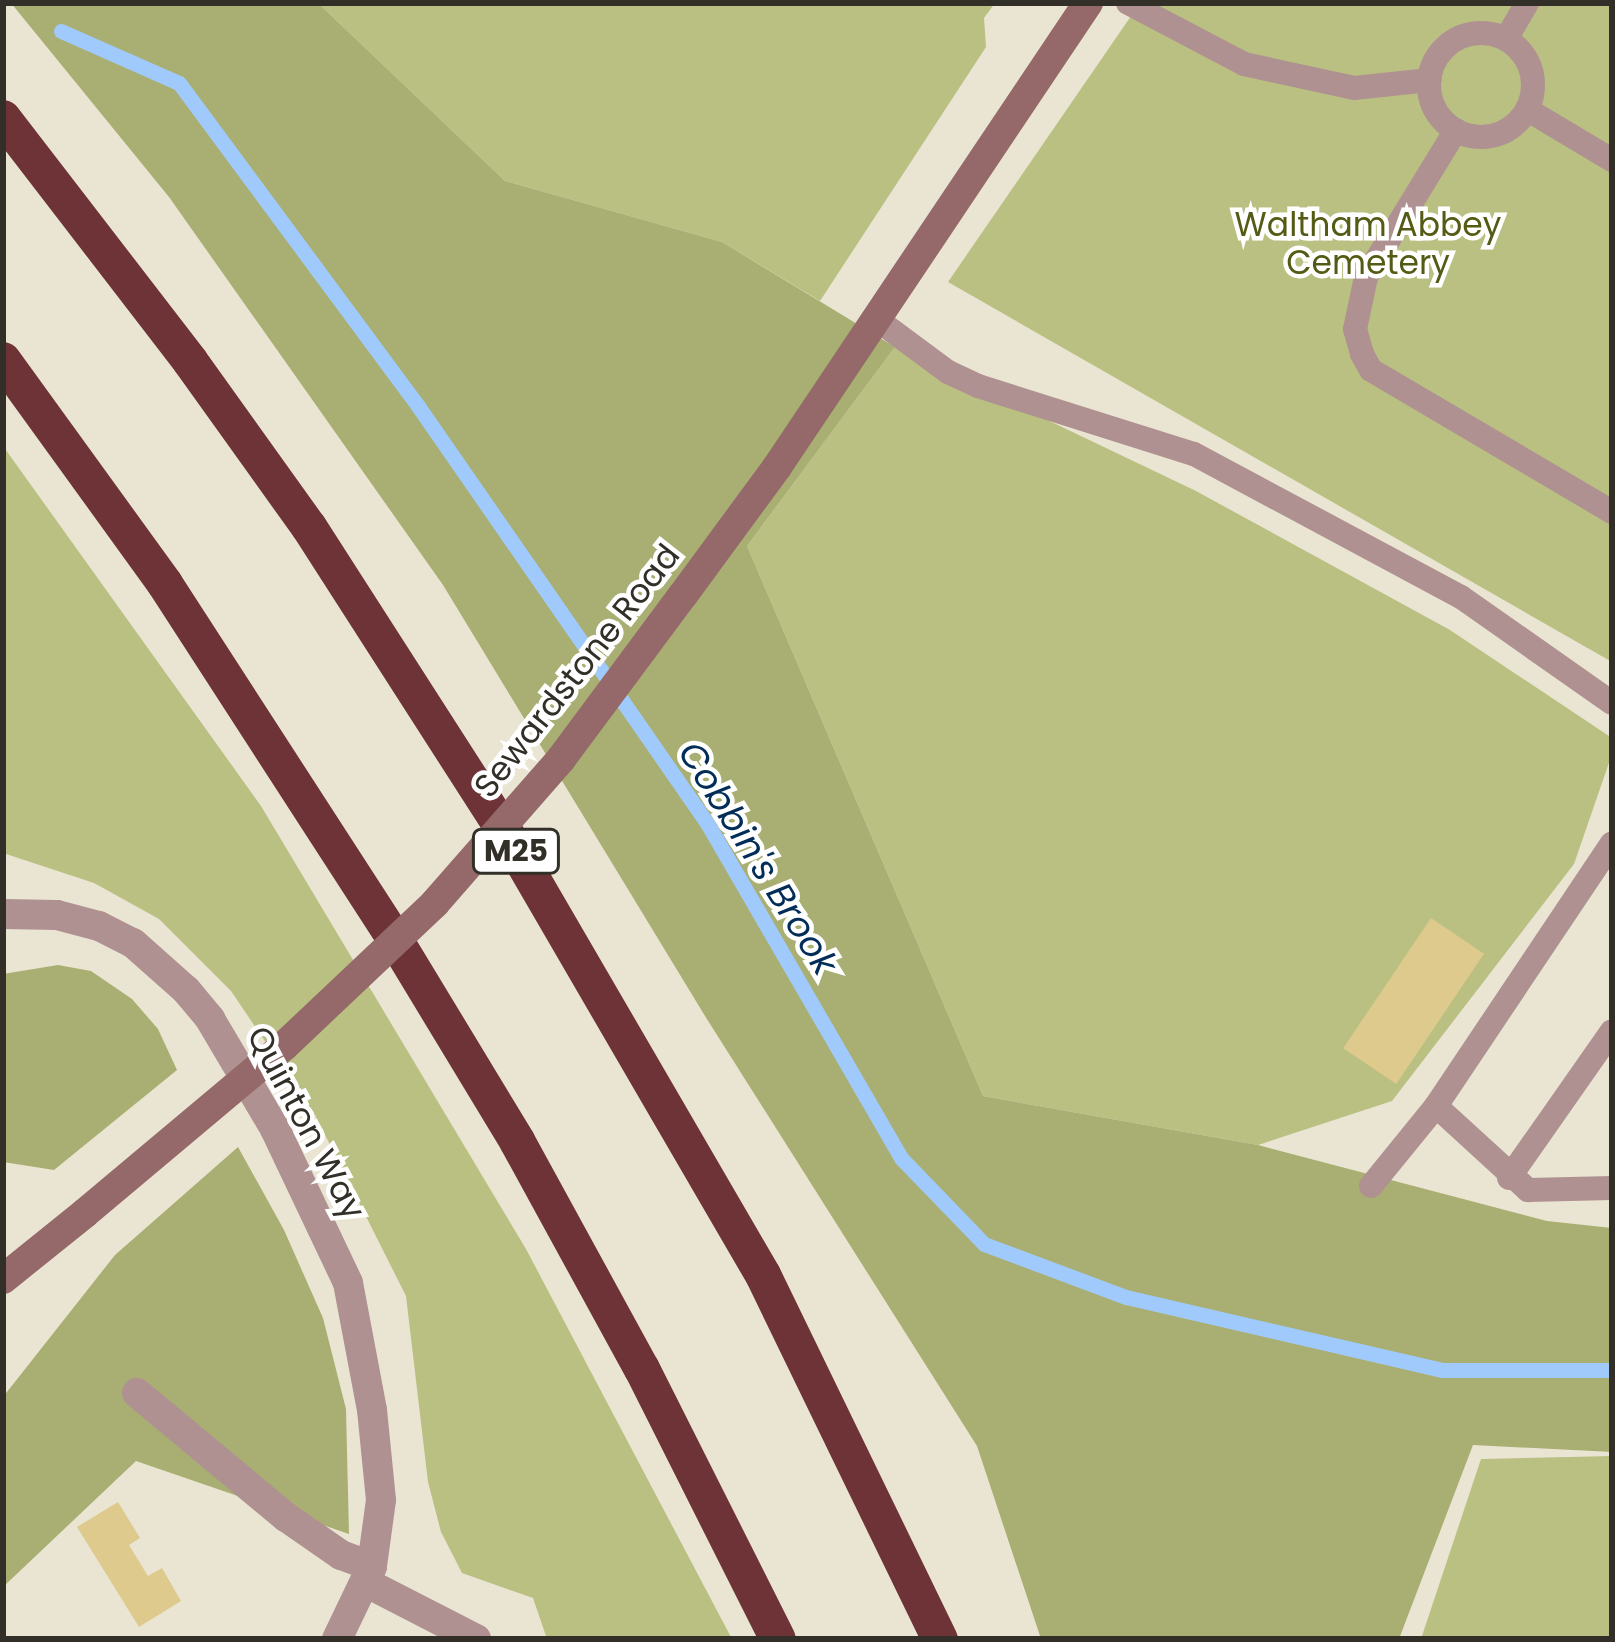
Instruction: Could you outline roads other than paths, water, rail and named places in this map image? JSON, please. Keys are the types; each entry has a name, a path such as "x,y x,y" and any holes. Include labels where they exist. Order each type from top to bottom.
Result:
{"highway":[{"name":"M25","path":"3,118 190,361 309,527 510,840 763,1275 940,1639"},
{"path":"3,360 165,584 396,941 517,1141 631,1348 778,1639"}],"street":[{"name":"Sewardstone Road","path":"3,1279 284,1046 435,903 561,759 777,467 1088,3"},
{"name":"Quinton Way","path":"3,914 57,915 133,943 162,964 210,1019 275,1129 348,1283 372,1410 382,1500 369,1574 337,1639"},
{"path":"137,1393 286,1517 476,1639"}],"lane":[{"path":"1128,3 1244,64 1354,88 1430,80"},
{"path":"1506,39 1527,3"},
{"path":"1484,33 1506,39 1527,60 1533,76 1528,110 1518,123 1488,137 1456,130 1434,106 1430,80 1438,56 1450,43 1484,33"},
{"path":"1528,110 1612,160"},
{"path":"1456,130 1366,277 1355,329 1362,354 1371,370 1612,512"},
{"path":"875,318 948,372 978,386 1194,454 1461,597 1612,703"},
{"path":"1371,1186 1436,1106 1612,843"},
{"path":"1509,1178 1612,1031"},
{"path":"1436,1106 1509,1178 1528,1190 1612,1188"}],"waterway":[{"name":"Cobbin's Brook","path":"61,31 179,83 418,406 707,823 902,1159 984,1244 1126,1297 1442,1370 1612,1370"}],"park label":[{"name":"Waltham Abbey Cemetery","path":"1368,244"}]}
